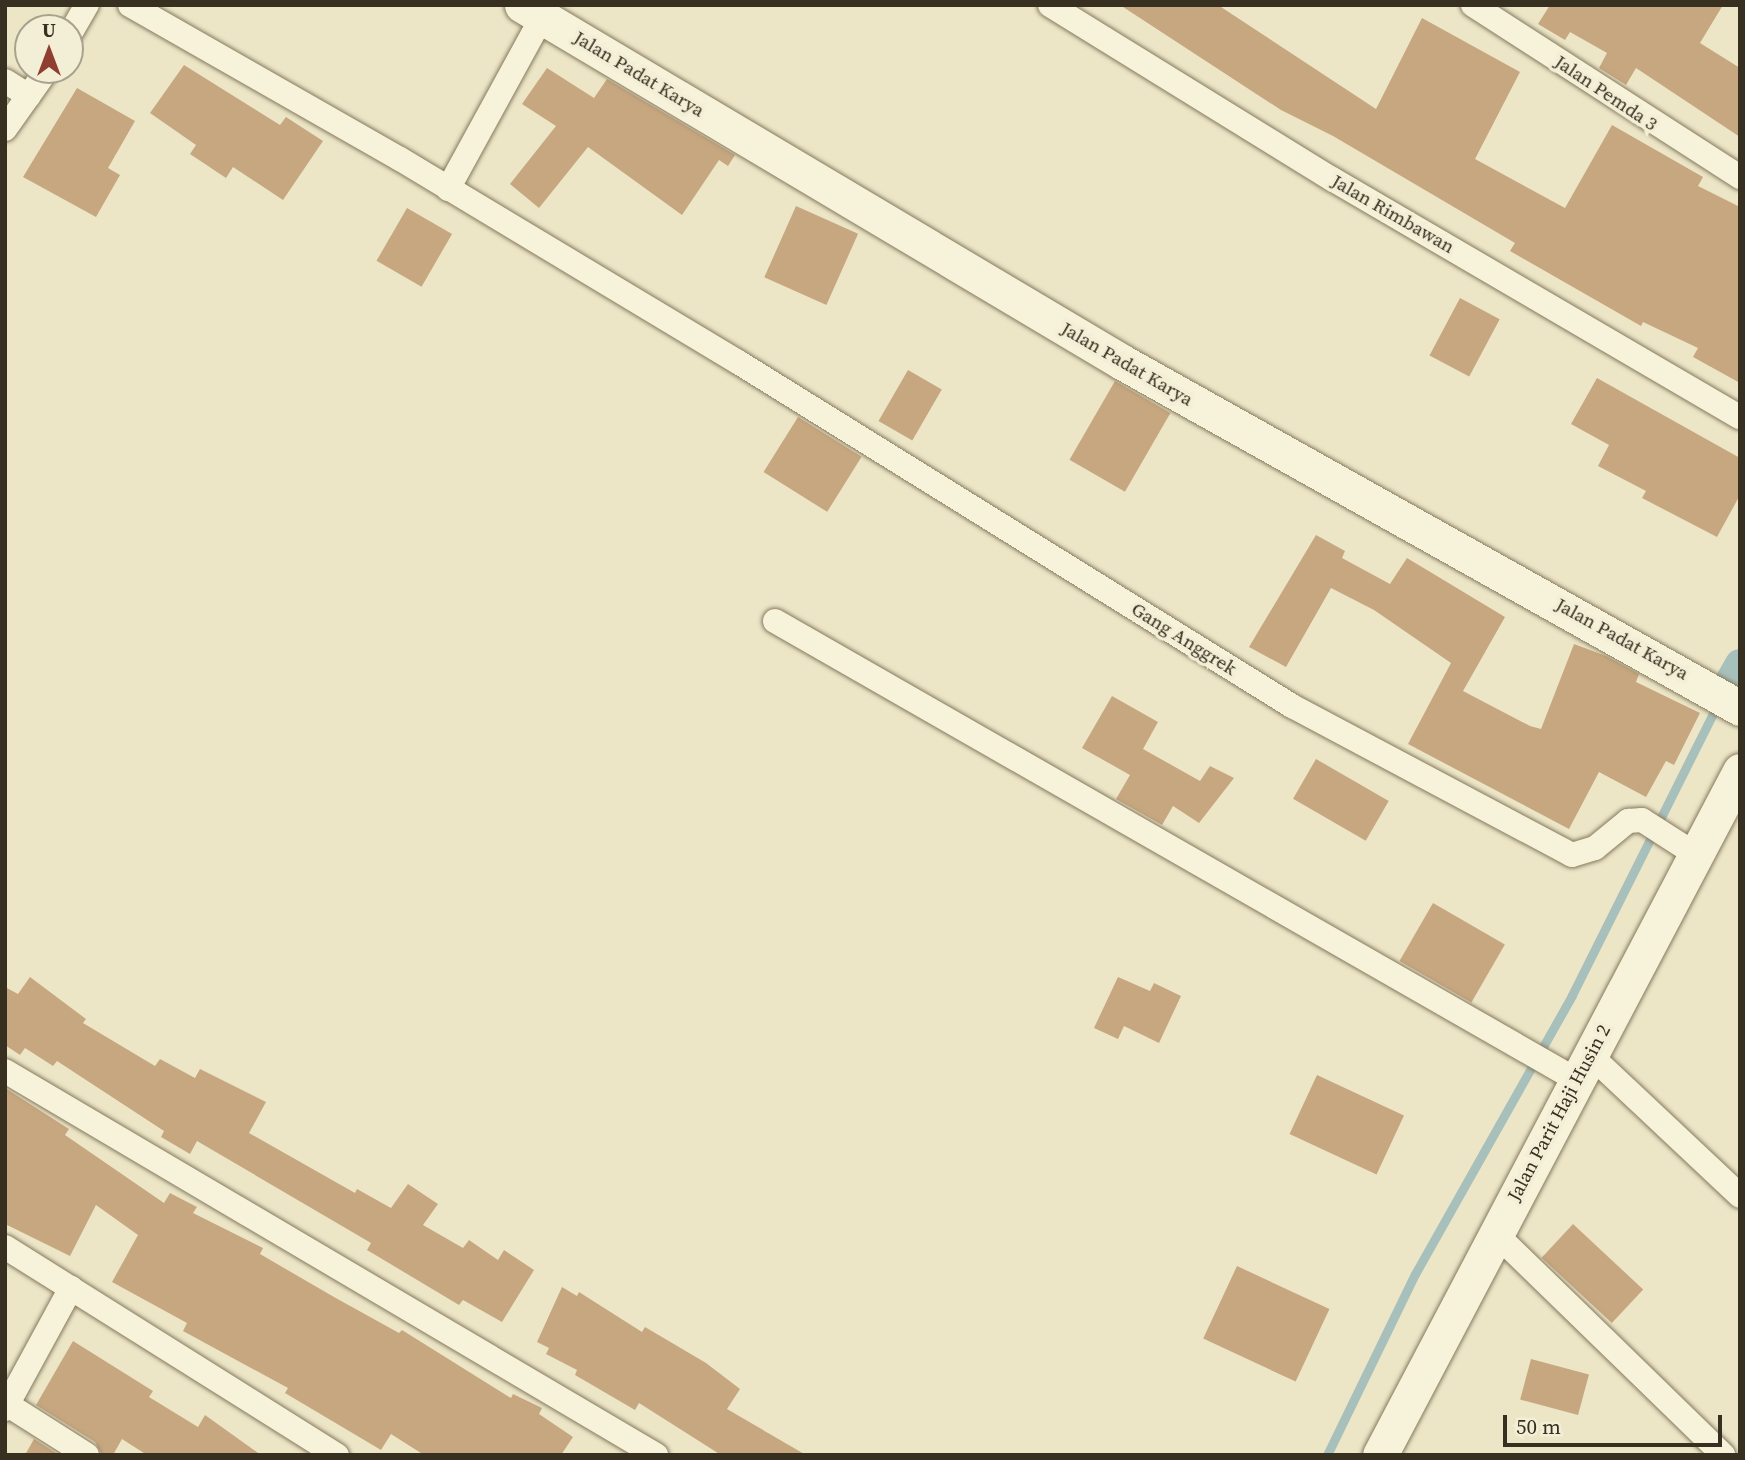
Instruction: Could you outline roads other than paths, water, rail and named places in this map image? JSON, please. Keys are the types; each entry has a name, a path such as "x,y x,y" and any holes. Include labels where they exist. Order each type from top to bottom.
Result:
{"street":[{"name":"Gang Anggrek","path":"130,5 448,189 738,362 1292,706 1572,855 1595,848 1628,821 1642,820 1691,851"},
{"name":"Jalan Rimbawan","path":"1050,5 1332,178 1740,417"},
{"name":"Jalan Pemda 3","path":"1473,5 1740,177"},
{"path":"448,189 532,11"},
{"name":"Jalan Padat Karya","path":"532,11 1122,362 1698,681 1740,708"},
{"path":"5,81 29,96"},
{"path":"5,129 37,84"},
{"path":"775,621 1515,1045 1572,1066 1740,1196"},
{"name":"Jalan Parit Haji Husin 2","path":"1380,1455 1496,1234 1572,1066 1691,851 1740,771"},
{"path":"5,1071 656,1455"},
{"path":"1496,1234 1723,1455"},
{"path":"5,1247 326,1452"},
{"path":"71,1288 6,1406 87,1455"}],"waterway":[{"path":"1729,683 1740,664"},
{"path":"1327,1455 1415,1274 1572,995 1718,703"}]}
